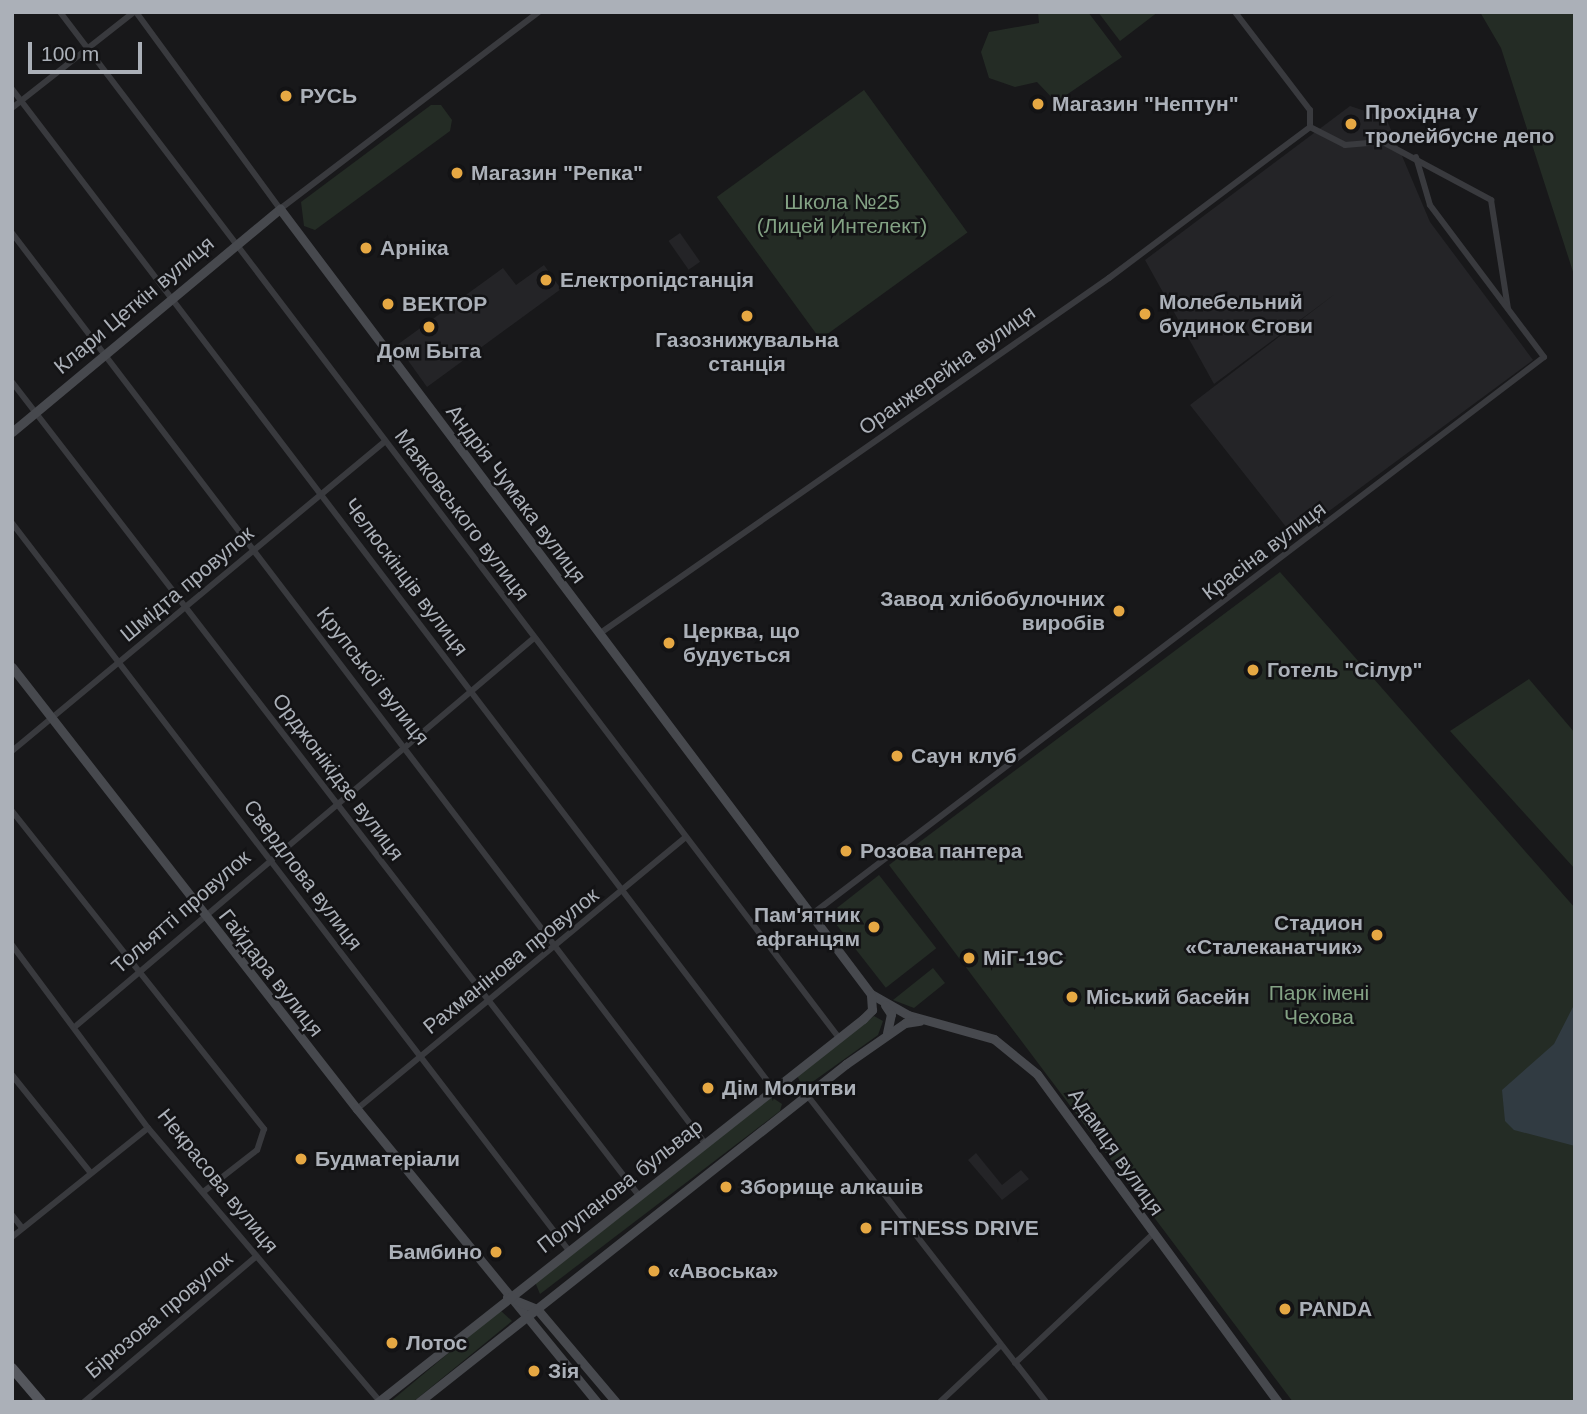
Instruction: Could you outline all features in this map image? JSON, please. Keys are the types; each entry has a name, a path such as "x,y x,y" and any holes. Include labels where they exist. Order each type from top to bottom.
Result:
{"main road":[{"path":"12,1368 41,1402"}],"street":[{"name":"Маяковського вулиця","path":"61,12 384,442 839,1038"},
{"path":"12,108 135,12"},
{"name":"Андрія Чумака вулиця","path":"135,12 599,634 872,994"},
{"path":"280,208 538,12"},
{"path":"1235,12 1310,110 1310,127 1345,145 1383,142 1416,157 1491,200 1508,310"},
{"name":"Челюскінців вулиця","path":"12,89 772,1087"},
{"name":"Оранжерейна вулиця","path":"599,634 1098,286 1310,127"},
{"name":"Красіна вулиця","path":"810,915 1544,358 1430,205 1416,157"},
{"name":"Клари Цеткін вулиця","path":"12,432 103,352 280,208"},
{"name":"Крупської вулиця","path":"12,233 705,1142"},
{"name":"Орджонікідзе вулиця","path":"12,382 637,1193"},
{"name":"Шмідта провулок","path":"12,751 384,442"},
{"name":"Свердлова вулиця","path":"12,523 567,1248"},
{"name":"Тольятті провулок","path":"76,1025 269,859 534,638"},
{"name":"Гайдара вулиця","path":"12,667 357,1109 508,1297 597,1402"},
{"path":"12,811 142,969 264,1129 257,1150 203,1192"},
{"name":"Рахманінова провулок","path":"357,1109 556,948 685,838"},
{"name":"Некрасова вулиця","path":"12,944 76,1025 148,1128 379,1402"},
{"name":"Полупанова бульвар","path":"379,1402 567,1248 772,1087 839,1038 872,1010 872,994"},
{"name":"Адамця вулиця","path":"872,994 885,1005 926,1020 994,1039 1037,1073 1278,1402"},
{"path":"885,1005 891,1014 886,1035"},
{"path":"419,1402 886,1035 926,1020"},
{"path":"12,1076 90,1172"},
{"path":"807,1095 1046,1402"},
{"path":"12,1237 148,1128"},
{"path":"12,1216 22,1228"},
{"path":"1015,1363 1153,1234"},
{"name":"Бірюзова провулок","path":"84,1402 257,1256"},
{"path":"508,1297 537,1309 615,1402"},
{"path":"940,1402 1001,1345"}],"shaded area":[{"path":"1350,106 1386,118 1430,222 1533,360 1294,537 1190,405 1335,294 1214,384 1145,260"},
{"path":"680,233 700,262 689,270 669,241"},
{"path":"544,265 561,289 427,387 397,345 503,268 516,285"},
{"path":"1575,1003 1575,1146 1514,1130 1505,1121 1502,1090 1554,1044"},
{"path":"976,1153 1002,1185 1021,1170 1029,1179 1002,1200 968,1160"}],"green space":[{"path":"1038,12 1088,12 1122,57 1056,102 1037,82 1015,87 989,78 981,52 989,32 1039,23"},
{"path":"1098,12 1158,12 1120,41"},
{"path":"1480,12 1575,12 1575,278 1501,48"},
{"name":"Школа №25 (Лицей Интелект)","path":"864,90 967,232 820,339 717,197"},
{"path":"431,105 441,105 452,120 450,131 315,230 304,226 301,202"},
{"name":"Парк імені Чехова","path":"1280,572 1575,908 1575,1402 1293,1402 889,865"},
{"path":"1529,679 1575,733 1575,869 1450,731"},
{"path":"879,875 936,948 886,988 829,914"},
{"path":"933,968 945,983 914,1008 893,1000"},
{"path":"874,1016 883,1021 878,1035 804,1088 797,1076"},
{"path":"770,1096 782,1104 780,1111 540,1294 535,1282"},
{"path":"500,1310 512,1321 413,1402 390,1402"}],"place":[{"name":"РУСЬ","path":"286,96"},
{"name":"Магазин \"Нептун\"","path":"1038,104"},
{"name":"Прохідна у тролейбусне депо","path":"1351,124"},
{"name":"Магазин \"Репка\"","path":"457,173"},
{"name":"Арніка","path":"366,248"},
{"name":"Електропідстанція","path":"546,280"},
{"name":"ВЕКТОР","path":"388,304"},
{"name":"Молебельний будинок Єгови","path":"1145,314"},
{"name":"Газознижувальна станція","path":"747,316"},
{"name":"Дом Быта","path":"429,327"},
{"name":"Завод хлібобулочних виробів","path":"1119,611"},
{"name":"Церква, що будується","path":"669,643"},
{"name":"Готель \"Сілур\"","path":"1253,670"},
{"name":"Саун клуб","path":"897,756"},
{"name":"Розова пантера","path":"846,851"},
{"name":"Пам'ятник афганцям","path":"874,927"},
{"name":"Стадион «Сталеканатчик»","path":"1377,935"},
{"name":"МіГ-19С","path":"969,958"},
{"name":"Міський басейн","path":"1072,997"},
{"name":"Дім Молитви","path":"708,1088"},
{"name":"Будматеріали","path":"301,1159"},
{"name":"Зборище алкашів","path":"726,1187"},
{"name":"FITNESS DRIVE","path":"866,1228"},
{"name":"Бамбино","path":"496,1252"},
{"name":"«Авоська»","path":"654,1271"},
{"name":"PANDA","path":"1285,1309"},
{"name":"Лотос","path":"392,1343"},
{"name":"Зія","path":"534,1371"}]}
